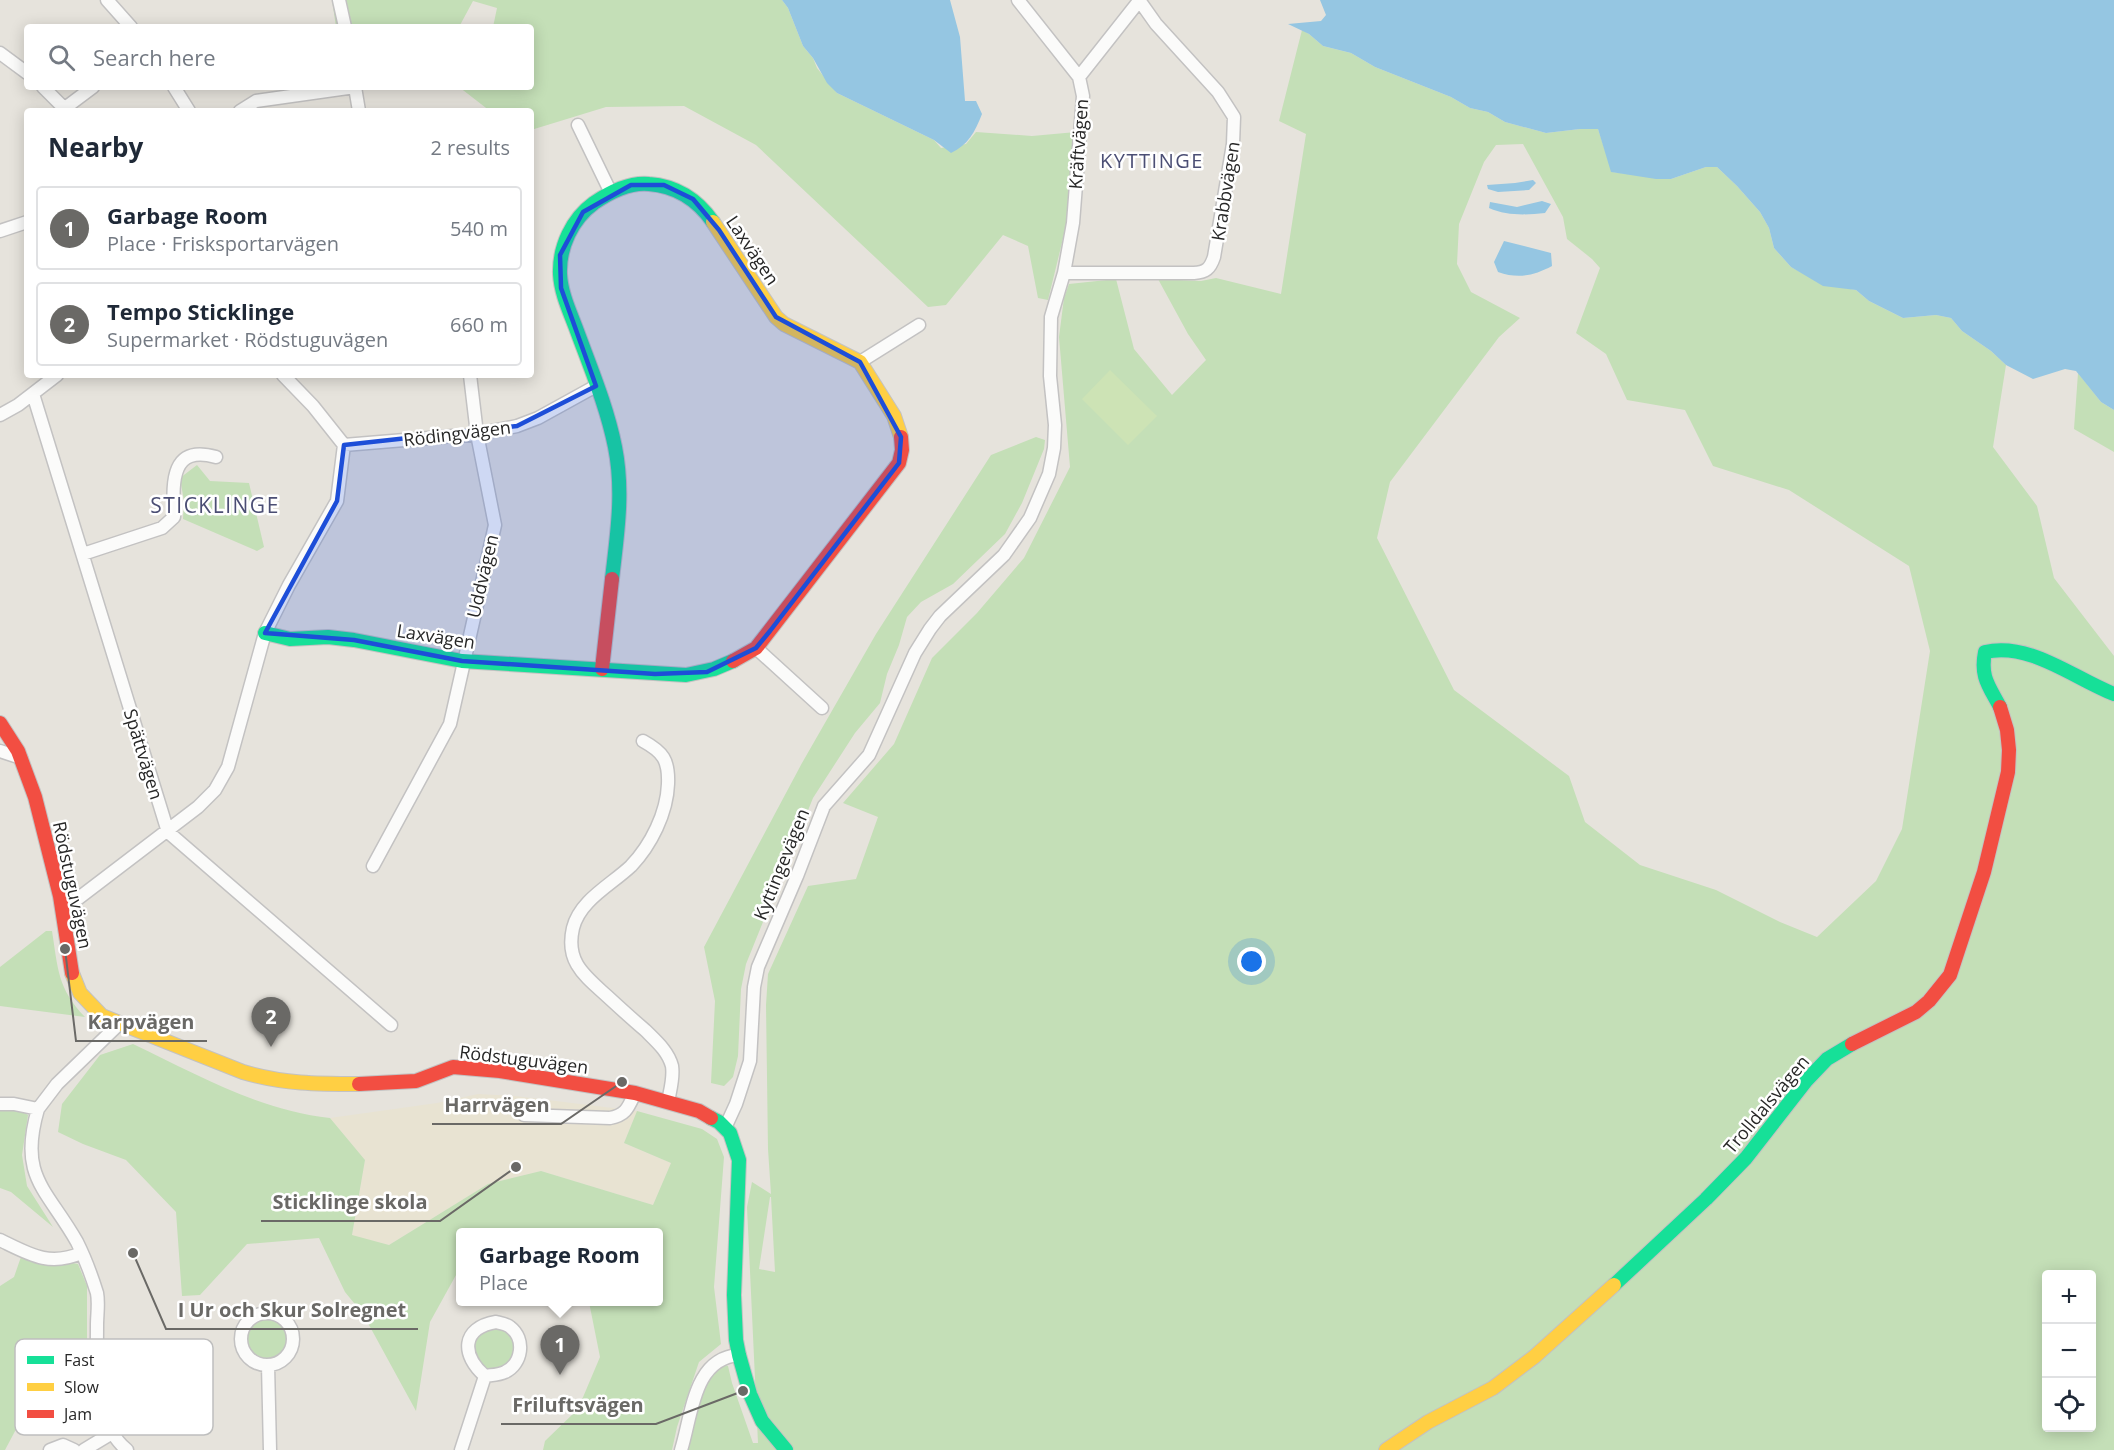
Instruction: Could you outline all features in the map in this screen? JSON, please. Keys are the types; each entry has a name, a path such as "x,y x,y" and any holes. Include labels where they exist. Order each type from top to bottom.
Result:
{"street":[{"path":"107,0 128,24"},
{"path":"339,0 344,24"},
{"name":"Kräftvägen","path":"1018,0 1079,77 1083,96 1073,224 1064,273"},
{"path":"1079,77 1139,0"},
{"name":"Krabbvägen","path":"1064,273 1204,272 1210,267 1214,257 1233,144 1234,117 1218,92 1156,24 1139,0"},
{"path":"0,53 24,71"},
{"path":"46,90 65,108"},
{"path":"67,108 89,90"},
{"path":"176,90 187,108"},
{"path":"244,108 256,100 332,90"},
{"path":"356,90 358,108"},
{"path":"578,125 611,193"},
{"name":"Laxvägen","path":"265,633 290,639 328,637 354,640 462,661 686,675 707,672 730,664 756,648 899,463 902,450 901,437 894,416 860,362 797,332 776,317 705,212 693,200 664,185 647,183 631,185 611,193 583,212 572,227 560,255 561,288 613,441 620,484 620,513 602,669"},
{"path":"0,231 24,223"},
{"name":"Kyttingevägen","path":"725,1128 736,1104 750,1061 754,987 758,968 824,806 869,755 915,653 930,629 940,616 1004,555 1030,518 1040,497 1049,474 1054,448 1055,425 1050,367 1051,317 1064,273"},
{"path":"860,362 919,325"},
{"path":"0,415 53,378"},
{"path":"63,910 198,807 222,780 228,767 265,633 289,585 338,501 344,445 313,406 286,378"},
{"name":"Uddvägen","path":"373,866 450,724 462,661 495,525 477,434 470,378"},
{"name":"Rödingvägen","path":"344,445 477,434 517,426 538,418 596,386"},
{"name":"Spättvägen","path":"33,394 168,832"},
{"path":"83,554 168,524 174,517 175,470 181,462 193,455 204,453 216,456"},
{"path":"756,648 822,708"},
{"name":"Trolldalsvägen","path":"1386,1450 1428,1422 1493,1388 1534,1357 1592,1306 1714,1191 1746,1158 1806,1081 1827,1059 1851,1044 1916,1012 1929,1001 1950,975 1984,872 2008,772 2007,730 2002,711 1984,676 1982,666 1985,652 2002,650 2028,655 2062,668 2080,680 2114,694"},
{"name":"Rödstuguvägen","path":"0,723 15,744 37,803 63,910 72,978 88,1005 102,1016 243,1072 267,1079 300,1084 403,1082 416,1081 453,1067 539,1076 668,1102 699,1111 725,1128"},
{"path":"643,741 657,748 666,762 668,791 664,808 657,826 631,865 582,909 575,921 571,942 572,953 580,971 668,1054 673,1079 668,1102"},
{"path":"0,751 21,758"},
{"path":"168,832 391,1025"},
{"path":"98,1339 98,1296 81,1252 48,1199 34,1171 31,1143 38,1109 57,1084 119,1024"},
{"path":"524,1116 610,1118 620,1116 635,1094"},
{"path":"0,1104 14,1104 38,1109"},
{"path":"725,1128 735,1144 739,1160 734,1295 736,1340 750,1394 762,1421 786,1450"},
{"path":"0,1240 40,1258 62,1259 81,1252"},
{"path":"265,1313 282,1317 290,1326 293,1335 290,1352 277,1363 268,1365 252,1359 245,1353 241,1336 249,1320 265,1313"},
{"path":"496,1322 510,1326 518,1337 521,1348 519,1357 513,1367 504,1373 485,1376 471,1361 467,1349 471,1335 483,1324 496,1322"},
{"path":"681,1450 700,1382 711,1366 729,1356 739,1355"},
{"path":"268,1365 270,1450"},
{"path":"461,1450 485,1376"},
{"path":"84,1450 109,1435"},
{"path":"114,1435 127,1450"},
{"path":"50,1450 63,1445 74,1450"}],"highlighted area":[{"path":"631,185 664,185 693,199 719,230 776,317 860,362 901,437 899,463 756,648 707,672 655,674 462,661 354,640 265,633 337,501 344,445 517,426 596,386 561,288 560,255 583,212"}],"shaded area":[{"path":"478,1094 515,1096 637,1111 624,1143 671,1163 653,1205 541,1171 488,1184 389,1245 352,1236 365,1160 330,1118 437,1103"}],"green space":[{"path":"332,0 782,0 788,8 803,46 837,93 934,140 941,148 966,144 976,132 1032,136 1076,132 1069,214 1048,300 1038,298 1028,246 1003,235 946,305 928,307 756,145 684,106 606,107 534,129 534,108 486,108 463,90 534,90 534,24 494,24 497,8 473,1 461,24 336,24"},
{"path":"1302,30 1323,46 1351,53 1375,67 1451,97 1470,108 1488,112 1505,122 1546,133 1598,129 1612,172 1671,179 1706,167 1717,167 1760,212 1769,228 1774,248 1791,267 1806,275 1856,290 1869,301 1903,318 1936,315 1951,318 1962,331 1991,351 2006,365 1993,447 2037,506 2054,578 2114,656 2114,1450 686,1450 699,1402 709,1379 716,1370 725,1365 728,1366 753,1443 758,1443 747,1207 752,1182 771,1194 768,1149 766,1005 768,974 808,886 856,879 878,817 843,803 894,744 932,658 977,613 1024,558 1070,467 1059,337 1064,298 1069,284 1116,279 1134,349 1172,395 1206,360 1188,334 1158,279 1201,281 1216,278 1281,294 1306,134 1279,121","holes":["1523,144 1563,217 1567,239 1600,268 1576,333 1606,354 1627,400 1685,410 1713,466 1789,490 1909,566 1930,651 1902,829 1876,881 1817,937 1780,922 1716,890 1640,865 1585,822 1569,776 1454,690 1377,538 1390,482 1499,337 1520,318 1471,292 1457,264 1459,224 1484,162 1496,145","771,1197 775,1272 759,1269"]},
{"path":"1110,370 1157,416 1128,445 1082,399"},
{"path":"2078,373 2101,402 2114,410 2114,452 2074,429"},
{"path":"1036,437 1045,440 1044,449 1022,503 1005,534 953,584 921,602 907,617 887,674 880,703 855,733 813,798 746,964 741,989 738,1056 733,1077 724,1086 711,1083 715,1001 704,947 802,763 876,634 991,455"},
{"path":"197,465 210,481 249,483 264,547 257,551 183,519 184,501 180,478"},
{"path":"46,931 52,931 60,977 64,987 85,1017 0,1006 0,967"},
{"path":"133,1044 229,1090 279,1108 330,1118 365,1160 352,1235 389,1245 488,1184 541,1171 653,1205 671,1163 624,1143 637,1111 702,1129 717,1139 724,1157 714,1287 721,1344 699,1362 677,1427 672,1450 543,1450 545,1441 578,1409 600,1357 590,1306 663,1306 663,1228 456,1228 456,1275 430,1322 416,1411 363,1314 345,1292 319,1238 247,1244 200,1295 182,1296 176,1212 126,1160 58,1132 62,1104 100,1055"},
{"path":"0,1109 19,1110 28,1115 22,1155 27,1186 53,1227 11,1192 0,1188"},
{"path":"22,1254 60,1264 78,1264 87,1286 87,1339 15,1339 15,1431 5,1450 0,1450 0,1286 14,1277"},
{"path":"267,1318 282,1324 288,1339 282,1354 267,1360 252,1354 246,1339 252,1324"},
{"path":"494,1328 509,1334 515,1349 509,1364 494,1370 479,1364 473,1349 479,1334"}],"water":[{"path":"782,0 950,0 960,37 965,101 976,101 982,114 977,127 962,146 951,153 934,140 837,93 827,83 813,58 803,46 788,8"},
{"path":"1320,0 2114,0 2114,410 2101,402 2076,371 2065,369 2033,379 2006,365 1991,351 1962,331 1951,318 1936,315 1903,318 1869,301 1856,290 1823,286 1791,267 1774,248 1769,228 1760,212 1717,167 1706,167 1671,179 1611,172 1598,129 1546,133 1505,122 1488,112 1470,108 1451,97 1375,67 1351,53 1323,46 1309,34 1288,24 1321,21 1326,15"},
{"path":"1533,180 1536,183 1529,190 1498,192 1488,189 1487,185 1515,183"},
{"path":"1542,201 1551,204 1545,213 1510,214 1489,208 1490,202 1517,207"},
{"path":"1504,241 1551,253 1552,266 1525,275 1498,272 1494,262"}],"traffic: fast":[{"path":"612,579 619,513 618,464 612,432 603,403 562,289 560,274 562,254 568,234 579,217 594,203 627,186 659,185 677,191 693,200 713,222"},
{"path":"265,633 290,639 328,637 354,640 462,661 686,675 714,669 733,661"},
{"path":"2000,707 1985,675 1985,652 2002,650 2035,657 2114,694"},
{"path":"1614,1285 1706,1199 1746,1158 1806,1081 1827,1059 1852,1044"},
{"path":"711,1118 719,1122 730,1133 739,1160 734,1295 739,1355 750,1394 762,1421 786,1450"}],"traffic: slow":[{"path":"713,222 776,317 784,324 860,362 894,416 901,437"},
{"path":"72,973 80,993 102,1016 243,1072 287,1081 359,1084"},
{"path":"1386,1450 1428,1422 1493,1388 1534,1357 1614,1285"}],"traffic: jam":[{"path":"733,661 756,648 899,463 902,450 901,437"},
{"path":"602,669 612,579"},
{"path":"1852,1044 1916,1012 1929,1001 1950,975 1984,872 2008,772 2007,730 2000,707"},
{"path":"0,723 18,751 35,797 60,896 72,973"},
{"path":"359,1084 416,1081 453,1067 500,1071 635,1093 699,1111 711,1118"}],"place":[{"name":"Karpvägen","path":"65,949"},
{"name":"Tempo Sticklinge","path":"271,1047"},
{"name":"Harrvägen","path":"622,1082"},
{"name":"Sticklinge skola","path":"516,1167"},
{"name":"I Ur och Skur Solregnet","path":"133,1253"},
{"name":"Garbage Room","path":"560,1375"},
{"name":"Friluftsvägen","path":"743,1391"}],"district":[{"name":"KYTTINGE","path":"1152,160"},
{"name":"STICKLINGE","path":"215,505"}]}
